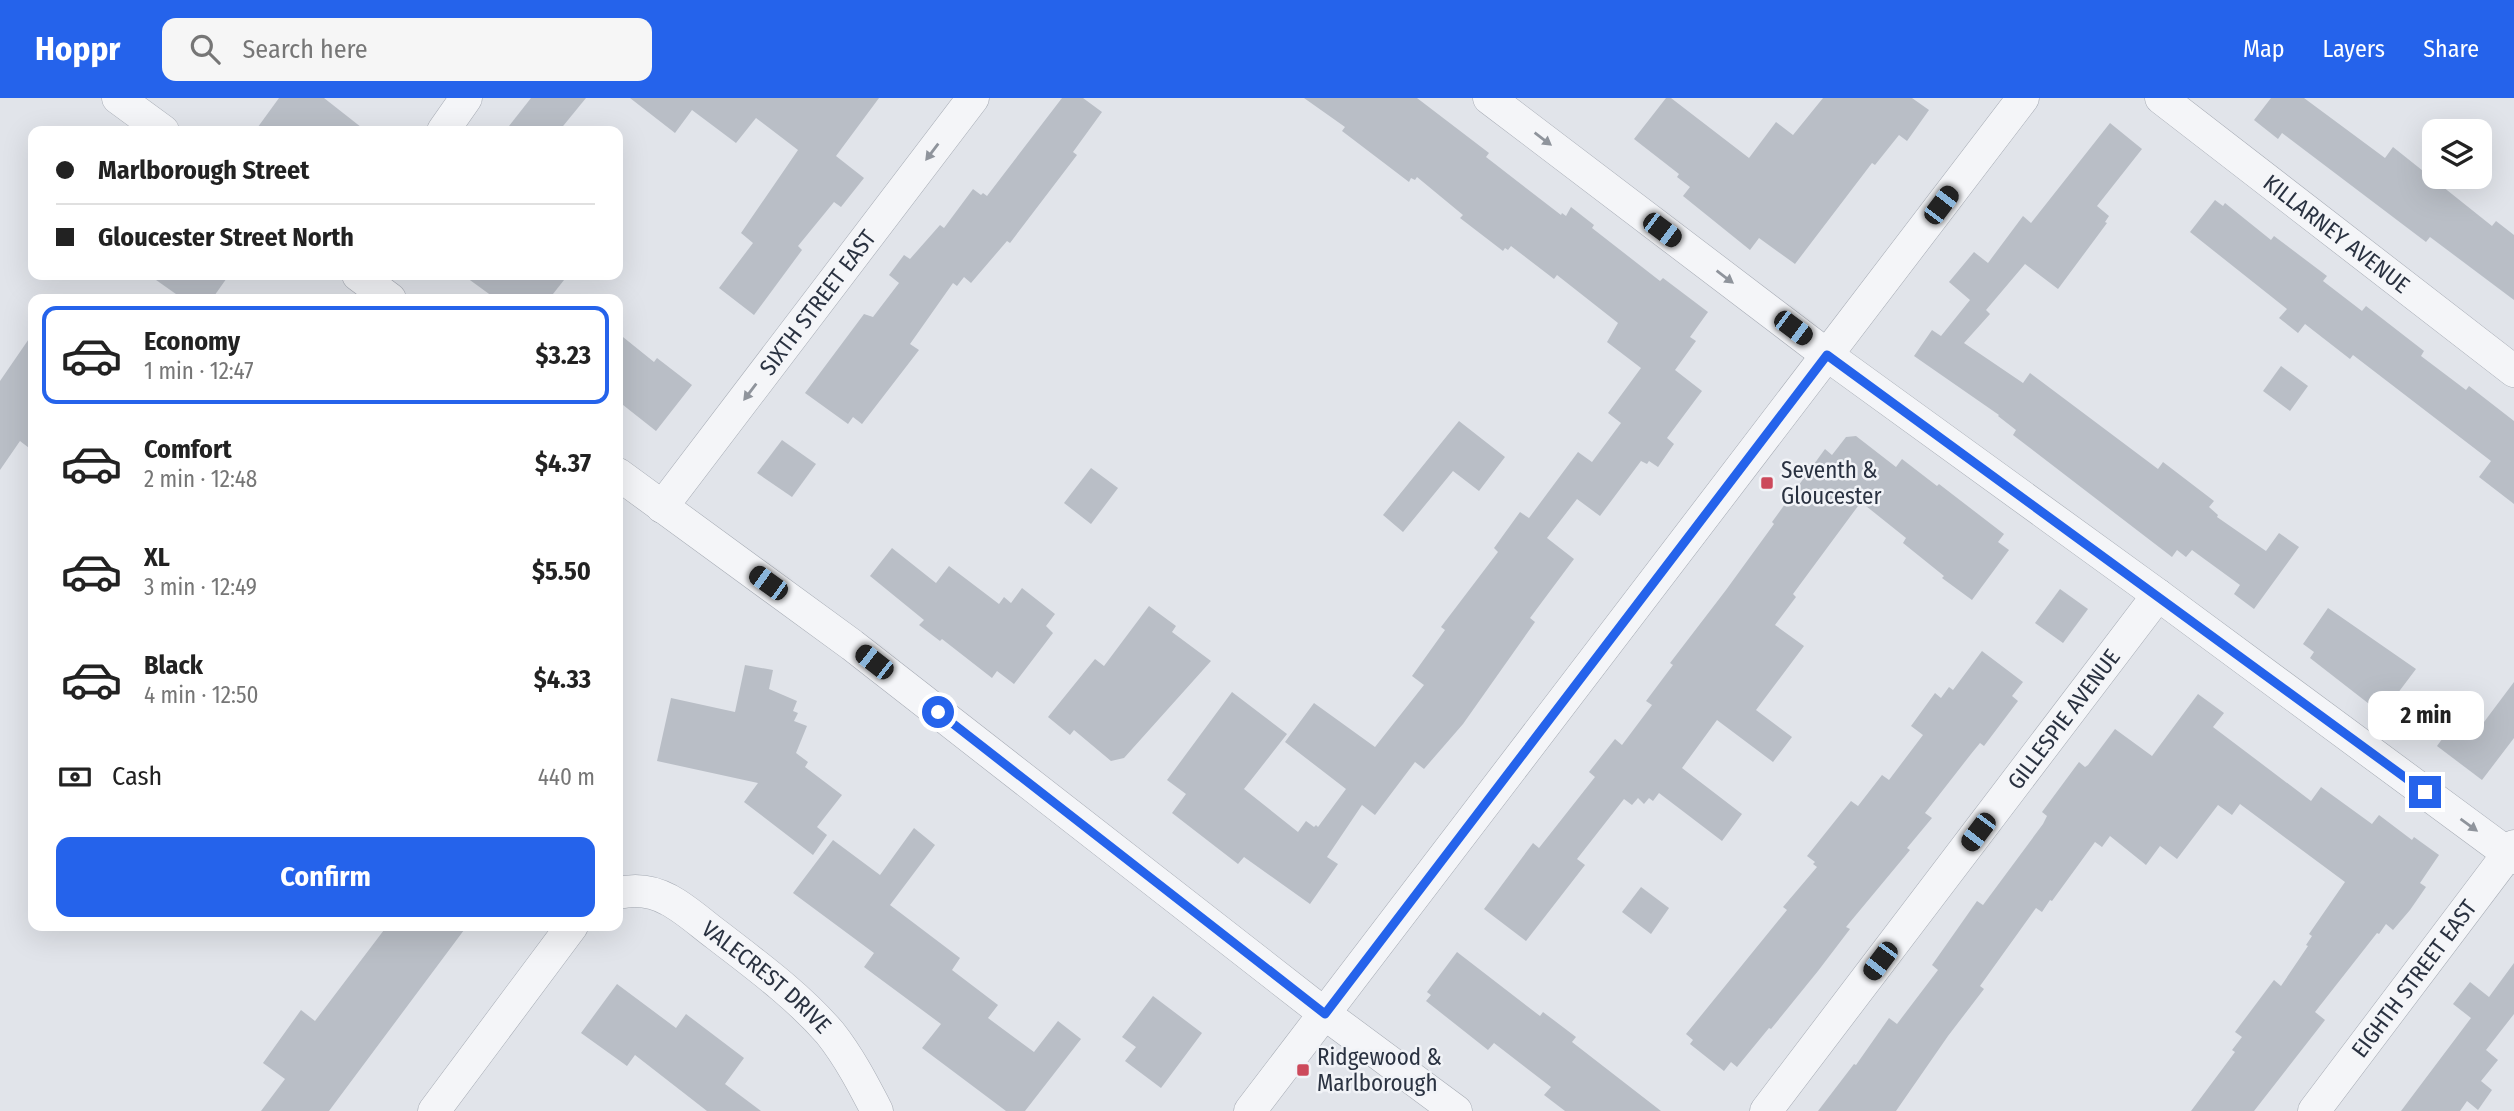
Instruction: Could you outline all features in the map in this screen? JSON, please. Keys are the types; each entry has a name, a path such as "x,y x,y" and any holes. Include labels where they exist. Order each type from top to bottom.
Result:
{"street":[{"path":"118,98 156,126"},
{"path":"447,126 467,98"},
{"name":"SIXTH STREET EAST","path":"662,507 973,98"},
{"path":"1489,98 1827,355 2512,853"},
{"path":"1250,1111 2023,98"},
{"name":"KILLARNEY AVENUE","path":"2161,98 2514,371"},
{"path":"365,280 383,294"},
{"path":"623,488 662,507 852,645 1325,1014 1456,1111"},
{"name":"GILLESPIE AVENUE","path":"1766,1111 2158,595"},
{"name":"EIGHTH STREET EAST","path":"2314,1111 2512,853"},
{"name":"VALECREST DRIVE","path":"623,892 646,891 670,900 772,977 806,1007 831,1035 857,1072 877,1111"},
{"path":"433,1111 568,931"}],"building":[{"path":"279,98 324,98 360,126 259,126"},
{"path":"531,98 586,98 563,126 509,126"},
{"path":"630,98 879,98 836,156 864,178 841,207 834,202 798,246 802,250 754,315 719,288 753,243 741,233 798,150 756,118 736,143 692,110 675,133"},
{"path":"1062,98 1083,98 1102,112 1073,152 1077,155 1010,243 1007,241 971,283 964,277 957,286 953,283 910,344 919,350 862,424 853,417 848,424 805,393 864,314 873,317 899,283 889,275 904,255 910,259 940,225 944,228 973,189 987,196"},
{"path":"1304,98 1417,98 1489,153 1486,157 1561,215 1562,213 1566,216 1571,207 1594,225 1592,228 1660,281 1663,278 1708,312 1690,337 1696,341 1675,370 1702,391 1667,438 1674,444 1658,467 1649,461 1647,464 1641,461 1600,516 1577,499 1547,538 1574,559 1530,618 1535,622 1463,724 1424,769 1415,762 1375,815 1362,805 1327,857 1338,864 1310,904 1244,857 1238,864 1172,813 1186,794 1167,780 1232,692 1287,734 1244,789 1298,832 1306,821 1318,827 1346,789 1285,742 1314,703 1375,747 1424,685 1412,676 1445,630 1441,627 1498,552 1494,548 1520,512 1529,518 1578,452 1592,462 1621,423 1608,413 1641,368 1607,342 1618,323 1557,275 1554,279 1511,246 1503,251 1460,218 1463,215 1417,177 1415,180 1411,178 1409,182 1342,131 1345,127"},
{"path":"1666,98 1671,98 1749,158 1776,122 1793,135 1823,98 1912,98 1929,110 1907,141 1899,135 1875,165 1872,163 1795,264 1759,238 1750,250 1683,196 1690,187 1677,177 1679,174 1634,139"},
{"path":"2271,98 2304,98 2385,158 2393,147 2422,170 2422,189 2446,189 2492,226 2496,221 2514,235 2514,300 2430,237 2426,242 2282,133 2278,139 2254,120"},
{"path":"2110,123 2142,149 2097,206 2109,216 2105,222 2107,223 2058,289 2025,264 1986,310 1990,314 1964,343 2023,383 2030,373 2158,469 2163,462 2214,501 2209,507 2217,517 2266,551 2279,533 2299,547 2254,609 2234,594 2240,585 2192,550 2186,557 2177,550 2172,557 2013,435 2016,430 1999,415 1914,356 1932,330 1941,336 1970,300 1949,282 1974,252 1988,263 2023,216 2031,223"},
{"path":"2215,200 2223,206 2225,203 2271,240 2274,236 2327,276 2323,281 2362,311 2366,306 2424,351 2421,356 2466,390 2469,386 2514,421 2514,504 2479,477 2491,461 2353,355 2350,359 2305,324 2298,333 2279,318 2287,309 2190,232"},
{"path":"156,280 225,280 216,294 176,294"},
{"path":"470,280 564,280 553,294 489,294"},
{"path":"623,337 654,362 657,358 692,385 656,431 623,405"},
{"path":"28,340 28,447 20,441 0,470 0,381"},
{"path":"2281,366 2308,386 2290,411 2263,391"},
{"path":"1459,421 1505,457 1479,491 1453,471 1403,532 1383,515"},
{"path":"1856,436 1896,467 1902,459 1937,486 1939,484 2004,534 1998,542 2009,550 1972,600 1942,578 1944,576 1903,543 1906,538 1861,502 1793,594 1796,597 1775,625 1804,646 1756,710 1792,737 1773,762 1717,720 1682,768 1742,814 1722,841 1659,793 1653,801 1649,798 1644,804 1638,798 1632,805 1624,799 1577,859 1585,865 1526,941 1484,909 1533,843 1539,848 1595,777 1589,772 1615,739 1622,745 1652,705 1646,701 1673,665 1670,663 1774,524 1772,522 1825,449 1832,455 1846,437"},
{"path":"782,440 816,464 792,497 757,473"},
{"path":"1091,468 1118,488 1091,524 1064,503"},
{"path":"892,548 936,583 949,566 999,604 1004,597 1011,603 1022,588 1055,614 1046,626 1053,633 1014,684 997,671 992,678 942,639 940,641 919,625 924,620 870,576"},
{"path":"2060,589 2088,609 2063,643 2035,623"},
{"path":"1149,606 1176,626 1172,632 1211,661 1124,758 1111,761 1074,730 1070,735 1048,717 1095,659 1104,666"},
{"path":"2328,608 2416,669 2382,714 2310,658 2314,652 2303,644"},
{"path":"1982,651 2023,682 2012,696 2018,701 1984,746 1980,743 1925,813 1932,818 1907,848 1910,850 1846,927 1850,929 1818,971 1737,1067 1731,1062 1724,1071 1690,1044 1693,1040 1686,1034 1787,910 1783,907 1817,867 1807,856 1851,801 1858,806 1882,775 1889,780 1923,735 1911,726 1935,693 1941,698 1949,687 1953,690"},
{"path":"745,665 773,670 769,689 797,701 793,711 798,713 794,721 807,726 796,753 808,762 805,767 842,795 817,827 827,835 813,855 744,802 758,783 657,761 671,698 735,712"},
{"path":"2514,682 2514,738 2482,780 2437,746 2462,712 2481,726"},
{"path":"2198,694 2224,713 2213,727 2311,801 2321,787 2372,824 2379,815 2412,840 2414,837 2439,855 2420,883 2426,887 2410,910 2393,930 2386,924 2379,934 2377,933 2315,1012 2325,1020 2254,1111 2191,1111 2235,1052 2232,1050 2242,1037 2235,1032 2274,980 2281,986 2308,946 2306,945 2312,936 2309,934 2345,882 2240,804 2232,815 2218,805 2177,859 2160,846 2146,865 2110,836 2102,847 2095,842 2052,901 2050,900 2042,912 2036,908 1980,986 1984,989 1896,1111 1818,1111 1854,1064 1856,1065 1889,1018 1897,1024 1938,970 1932,965 1977,901 1983,905 2043,824 2047,816 2042,812 2079,762 2085,767 2088,765 2115,729 2152,756"},
{"path":"914,828 935,845 890,905 960,958 952,970 998,1005 988,1018 1034,1052 1058,1021 1081,1039 1025,1111 1006,1111 922,1048 941,1024 864,967 874,953 793,893 833,840 880,875"},
{"path":"1641,887 1669,908 1651,934 1622,912"},
{"path":"383,931 463,931 329,1111 261,1111 285,1079 263,1063 301,1010 315,1021"},
{"path":"1457,952 1540,1016 1543,1012 1576,1037 1572,1042 1661,1111 1565,1111 1544,1095 1551,1087 1494,1043 1488,1050 1426,1001 1431,995 1427,992"},
{"path":"2514,963 2514,1014 2486,1050 2498,1060 2481,1081 2492,1090 2478,1110 2467,1101 2460,1111 2401,1111 2471,1018 2453,1004 2470,982 2489,997"},
{"path":"617,984 676,1028 686,1014 744,1058 725,1084 761,1111 707,1111 635,1055 627,1066 581,1033"},
{"path":"1153,996 1202,1033 1161,1088 1125,1061 1136,1047 1122,1037"}],"place":[{"name":"Seventh & Gloucester","path":"1767,483"},
{"name":"Ridgewood & Marlborough","path":"1303,1070"}],"route":[{"path":"938,712 1325,1014 1827,355 2425,792"}]}
